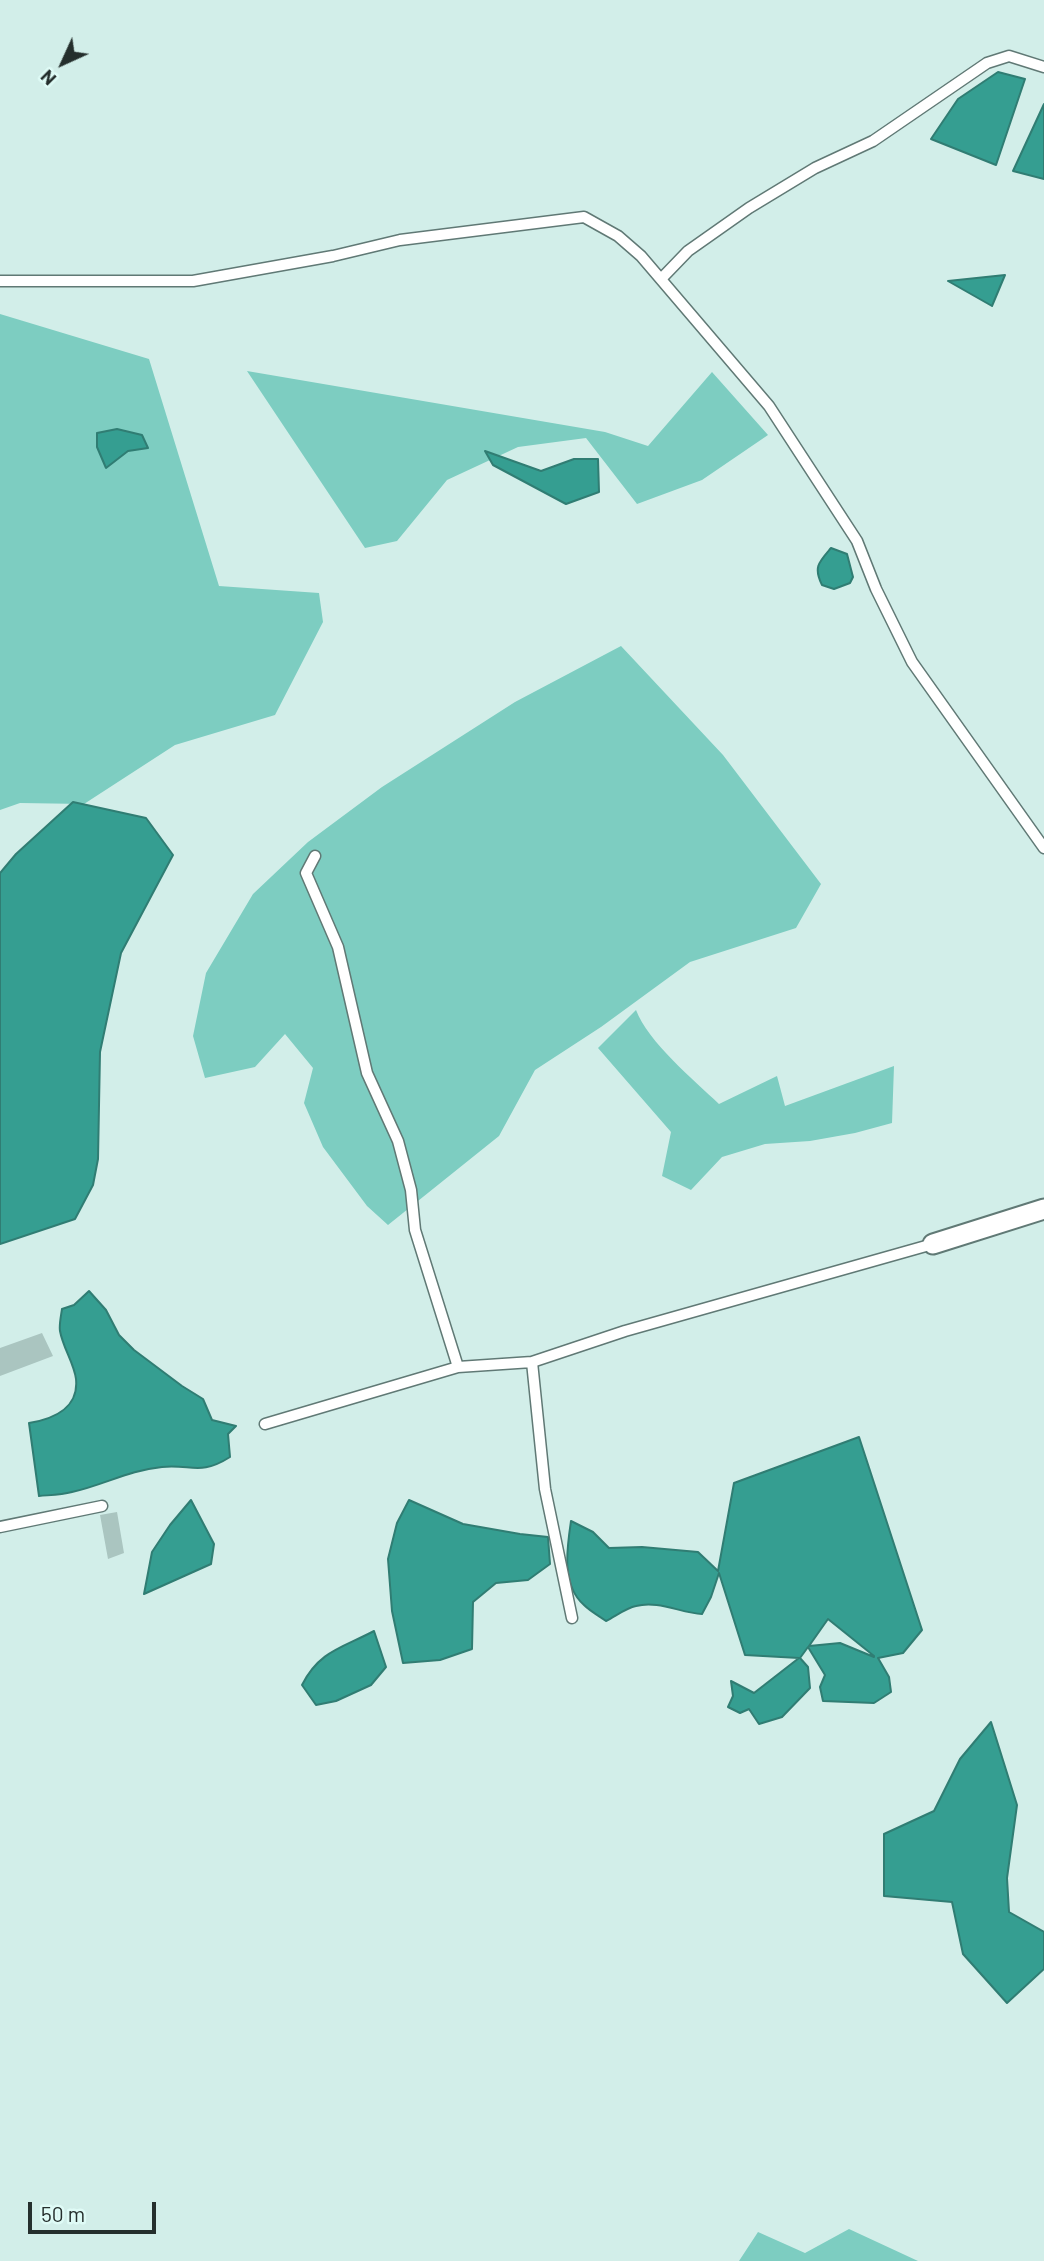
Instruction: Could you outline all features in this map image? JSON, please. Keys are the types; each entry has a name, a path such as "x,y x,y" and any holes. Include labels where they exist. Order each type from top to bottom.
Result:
{"street":[{"path":"933,1244 1044,1209"}],"lane":[{"path":"661,279 688,250 749,208 815,168 873,141 987,63 1009,56 1044,67"},
{"path":"0,281 193,281 333,256 400,240 584,217 618,236 641,257 769,406 857,541 876,589 912,662 1044,848"},
{"path":"315,856 306,873 338,947 367,1073 398,1140 411,1190 415,1230 458,1367"},
{"path":"265,1424 458,1367 532,1362 625,1331 933,1244"},
{"path":"532,1362 545,1489 572,1618"},
{"path":"0,1527 102,1506"}],"shaded area":[{"path":"998,72 1025,79 996,165 931,139 958,99"},
{"path":"1044,104 1044,179 1013,171"},
{"path":"1005,275 992,306 948,281"},
{"path":"0,314 149,359 219,586 319,593 323,622 275,715 175,745 84,804 20,803 0,810"},
{"path":"247,371 605,432 648,446 712,372 768,435 702,480 637,504 586,438 518,447 447,480 397,541 365,548"},
{"path":"117,429 142,435 148,448 128,451 106,468 97,447 97,433"},
{"path":"485,451 541,471 574,459 598,459 599,492 566,504 493,465"},
{"path":"831,548 847,554 853,577 850,583 834,589 822,585 818,574 821,561"},
{"path":"621,646 723,755 821,884 796,928 690,962 601,1027 535,1070 499,1136 388,1225 367,1206 323,1147 304,1103 313,1068 285,1034 255,1067 205,1078 193,1036 206,973 253,894 308,842 382,787 515,702"},
{"path":"73,802 146,818 173,855 121,953 100,1052 98,1159 93,1185 75,1219 0,1244 0,873 16,854"},
{"path":"636,1010 661,1047 719,1104 777,1076 785,1106 894,1066 892,1123 810,1141 765,1144 722,1157 691,1190 662,1176 671,1132 598,1048"},
{"path":"89,1291 106,1310 119,1335 134,1350 203,1399 212,1420 236,1426 228,1434 230,1457 203,1468 172,1466 150,1469 72,1492 39,1496 29,1423 55,1415 69,1405 73,1398 76,1379 61,1337 62,1309 74,1305"},
{"path":"859,1437 922,1630 903,1653 878,1658 889,1677 891,1692 874,1703 823,1701 820,1687 825,1675 808,1647 800,1658 808,1667 810,1688 782,1717 759,1724 749,1709 740,1713 728,1707 733,1696 731,1681 754,1693 799,1658 745,1655 719,1573 702,1614 644,1605 628,1608 606,1621 577,1597 567,1566 571,1521 593,1532 609,1548 642,1547 698,1552 718,1571 734,1483","holes":["828,1619 874,1656 840,1643 809,1646"]},
{"path":"191,1500 214,1544 211,1564 144,1594 152,1552"},
{"path":"409,1500 463,1524 548,1537 550,1564 528,1580 496,1583 473,1602 472,1649 440,1660 403,1663 392,1611 388,1559 397,1523"},
{"path":"374,1631 386,1667 371,1685 336,1701 316,1705 302,1685 316,1665 332,1652"},
{"path":"991,1722 1017,1805 1007,1878 1009,1912 1044,1932 1044,1969 1007,2003 963,1954 952,1902 884,1896 884,1834 934,1811 960,1759"},
{"path":"849,2229 918,2261 739,2261 758,2232 805,2253"}],"building":[{"path":"42,1333 53,1356 0,1376 0,1348"},
{"path":"117,1512 124,1553 108,1559 100,1515"}]}
